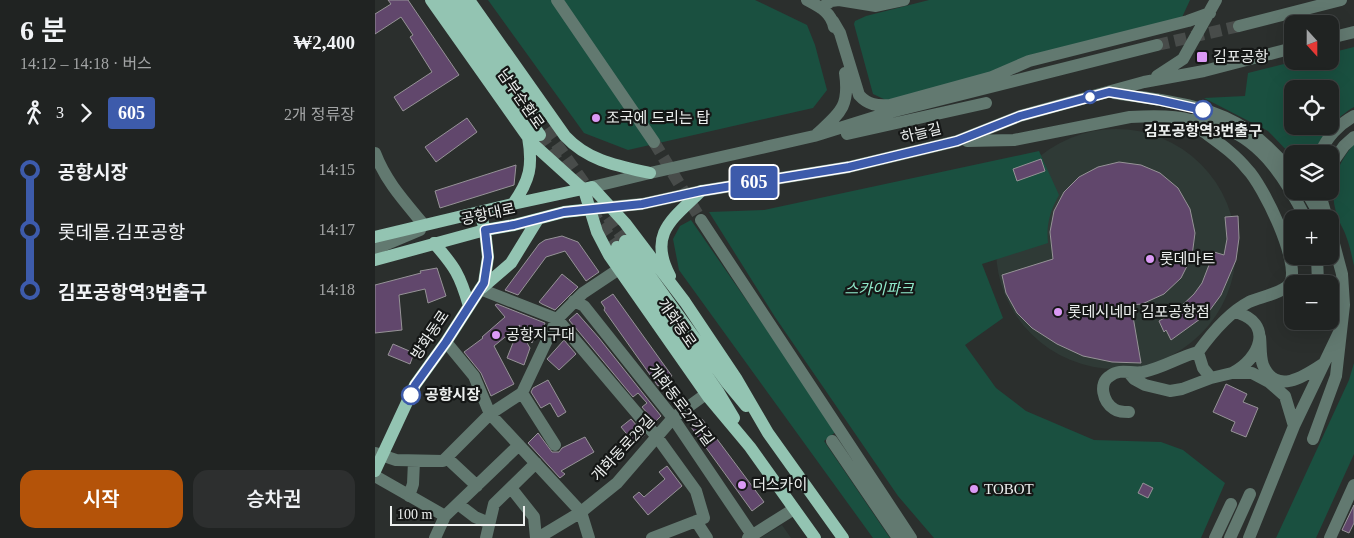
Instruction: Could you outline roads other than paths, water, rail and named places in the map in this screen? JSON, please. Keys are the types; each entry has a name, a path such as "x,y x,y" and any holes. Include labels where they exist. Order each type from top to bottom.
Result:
{"main road":[{"name":"남부순환로","path":"431,0 588,189 609,207"},
{"name":"남부순환로","path":"444,0 540,133"},
{"name":"남부순환로","path":"455,0 540,133"},
{"name":"남부순환로","path":"469,0 540,133"},
{"path":"513,204 524,188 528,178 540,133 572,144 590,156 609,164 650,172"},
{"path":"588,189 590,210"},
{"name":"공항대로","path":"375,238 513,204 588,189"},
{"path":"685,302 667,270 663,256 662,234 666,225 701,191"},
{"name":"공항대로","path":"375,260 485,230 564,212 609,207"},
{"name":"개화동로","path":"609,207 625,223 619,269 706,394 750,447 815,538"},
{"name":"개화동로","path":"590,210 597,232 622,245 685,302 736,378 768,433"},
{"name":"방화동로","path":"375,471 379,455 415,385 446,342 484,283 488,257 485,230 480,212"},
{"path":"480,289 511,263 538,219"},
{"path":"434,243 457,271 463,282 469,306"},
{"name":"개화동로","path":"622,245 727,383 768,433 843,538"},
{"name":"개화동로","path":"622,245 719,393 750,447"}],"street":[{"path":"557,0 654,142"},
{"path":"816,3 839,0 876,6 904,0"},
{"name":"하늘길","path":"1144,82 1163,73 1183,59 1216,0"},
{"path":"1239,26 1341,0"},
{"path":"816,3 829,15 840,33 859,95 863,100 878,106 890,105 992,77 1029,62 1188,21 1210,13"},
{"path":"814,136 836,117 847,96 845,70 833,21"},
{"path":"1339,36 1354,32"},
{"path":"588,189 650,172 814,136 891,112 1157,45"},
{"name":"하늘길","path":"609,207 642,204 701,191 849,167 957,141 1020,116 1144,82 1204,71 1284,50"},
{"path":"1109,92 1192,107 1228,120 1248,131 1277,155 1284,163"},
{"path":"814,136 840,136 986,103"},
{"path":"957,141 1014,140 1129,117 1148,116 1192,120 1225,129 1260,151 1281,175 1301,210"},
{"path":"1324,145 1340,125 1354,116"},
{"path":"1129,412 1115,410 1110,406 1103,392 1103,385 1108,376 1119,371 1141,372 1156,369 1185,355 1198,352 1209,336 1235,312 1249,302 1286,287 1291,278 1291,264 1276,218 1256,178 1234,156 1192,120"},
{"path":"1339,153 1354,137"},
{"path":"375,153 393,188 424,225"},
{"path":"701,220 911,538"},
{"path":"375,249 439,222"},
{"path":"1313,439 1336,376 1344,306 1342,274 1339,263"},
{"path":"379,455 396,460 414,461 443,461 447,458 490,414 522,393 557,319 583,292 619,269"},
{"path":"480,289 557,319 657,437 696,491 704,518 652,538"},
{"name":"개화동로27가길","path":"574,301 584,306 673,418 750,537"},
{"path":"1235,312 1247,315 1256,324 1260,337 1263,363 1268,372 1277,380 1289,382 1300,378 1323,364"},
{"path":"1249,538 1294,426 1341,328"},
{"path":"1232,373 1247,362 1260,337"},
{"path":"446,342 474,376 490,414 581,512 589,538"},
{"path":"1198,352 1203,368 1211,378"},
{"path":"1129,372 1134,379 1145,385 1171,391 1232,373 1252,373 1269,382 1285,396 1294,426"},
{"path":"522,393 555,445"},
{"name":"개화동로29길","path":"511,488 534,516 537,538 581,512 617,483 673,418 706,394"},
{"path":"832,441 898,538"},
{"path":"436,538 445,516 519,445"},
{"path":"447,458 477,486"},
{"path":"409,496 413,484 414,461"},
{"path":"486,538 493,504 536,463"},
{"path":"375,476 445,516"},
{"path":"1330,538 1354,486"},
{"path":"1230,538 1250,494"},
{"path":"458,504 475,517 489,523"},
{"path":"1215,538 1231,504"},
{"path":"750,537 794,509"},
{"path":"696,522 707,538"}],"tunnel":[{"path":"1157,45 1239,26"},
{"path":"546,129 625,241"},
{"path":"540,135 562,167"},
{"path":"654,142 701,220"},
{"path":"591,210 617,247"}],"place":[{"name":"김포공항","path":"1202,57"},
{"name":"김포공항역3번출구","path":"1203,110"},
{"name":"조국에 드리는 탑","path":"596,118"},
{"name":"롯데마트","path":"1150,259"},
{"name":"롯데시네마 김포공항점","path":"1058,312"},
{"name":"공항지구대","path":"496,335"},
{"name":"공항시장","path":"411,395"},
{"name":"더스카이","path":"742,485"},
{"name":"TOBOT","path":"974,489"}],"park label":[{"name":"스카이파크","path":"879,289"}]}
